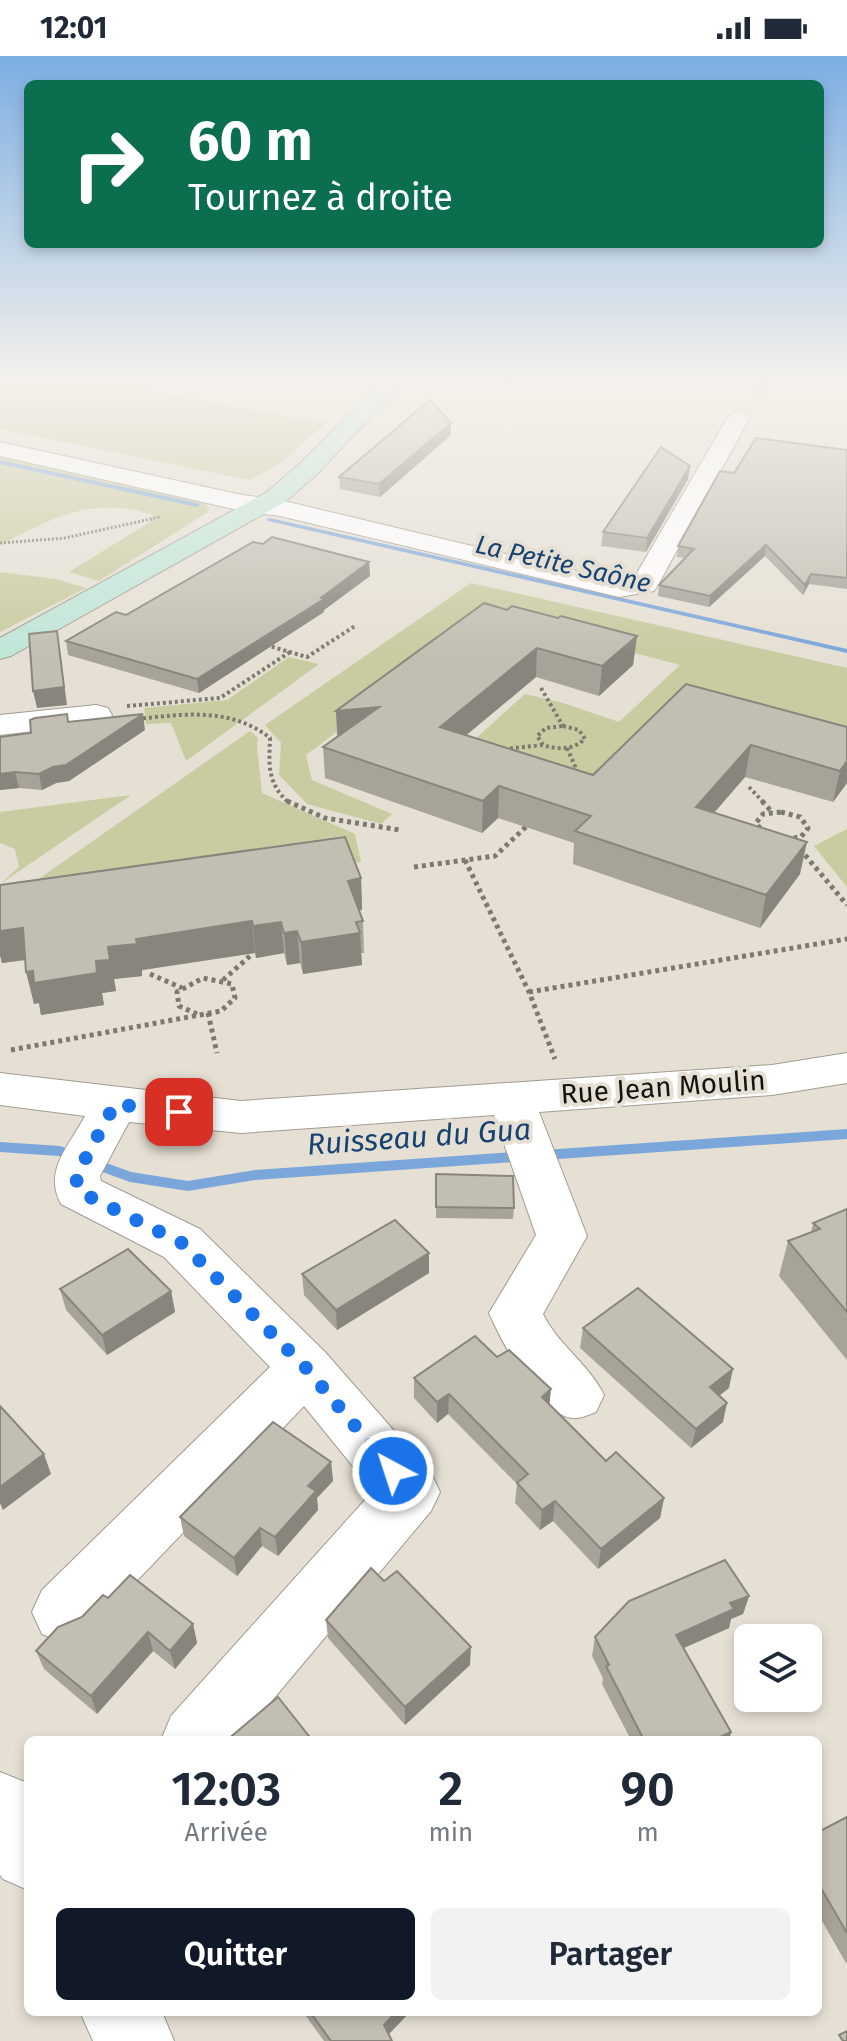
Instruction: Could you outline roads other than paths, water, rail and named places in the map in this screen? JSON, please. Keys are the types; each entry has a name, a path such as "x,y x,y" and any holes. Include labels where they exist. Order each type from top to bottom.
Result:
{"street":[{"path":"109,473 619,589 644,585 708,473"},
{"path":"0,650 112,591 276,497 304,473"},
{"path":"0,725 96,715"},
{"name":"Rue Jean Moulin","path":"0,1089 241,1117 524,1132 568,1092 772,1080 847,1068"},
{"path":"115,1104 85,1161 78,1191 182,1243 306,1368 410,1492 198,1736"},
{"path":"524,1132 562,1236 516,1313 531,1346 576,1395"},
{"path":"64,1612 306,1368"},
{"path":"0,1807 24,1847"},
{"path":"121,2016 135,2041"}],"waterway":[{"name":"La Petite Saône","path":"49,473 197,505"},
{"name":"La Petite Saône","path":"270,520 847,651"},
{"name":"Ruisseau du Gua","path":"0,1147 60,1151 130,1177 188,1186 255,1175 847,1134"}]}
